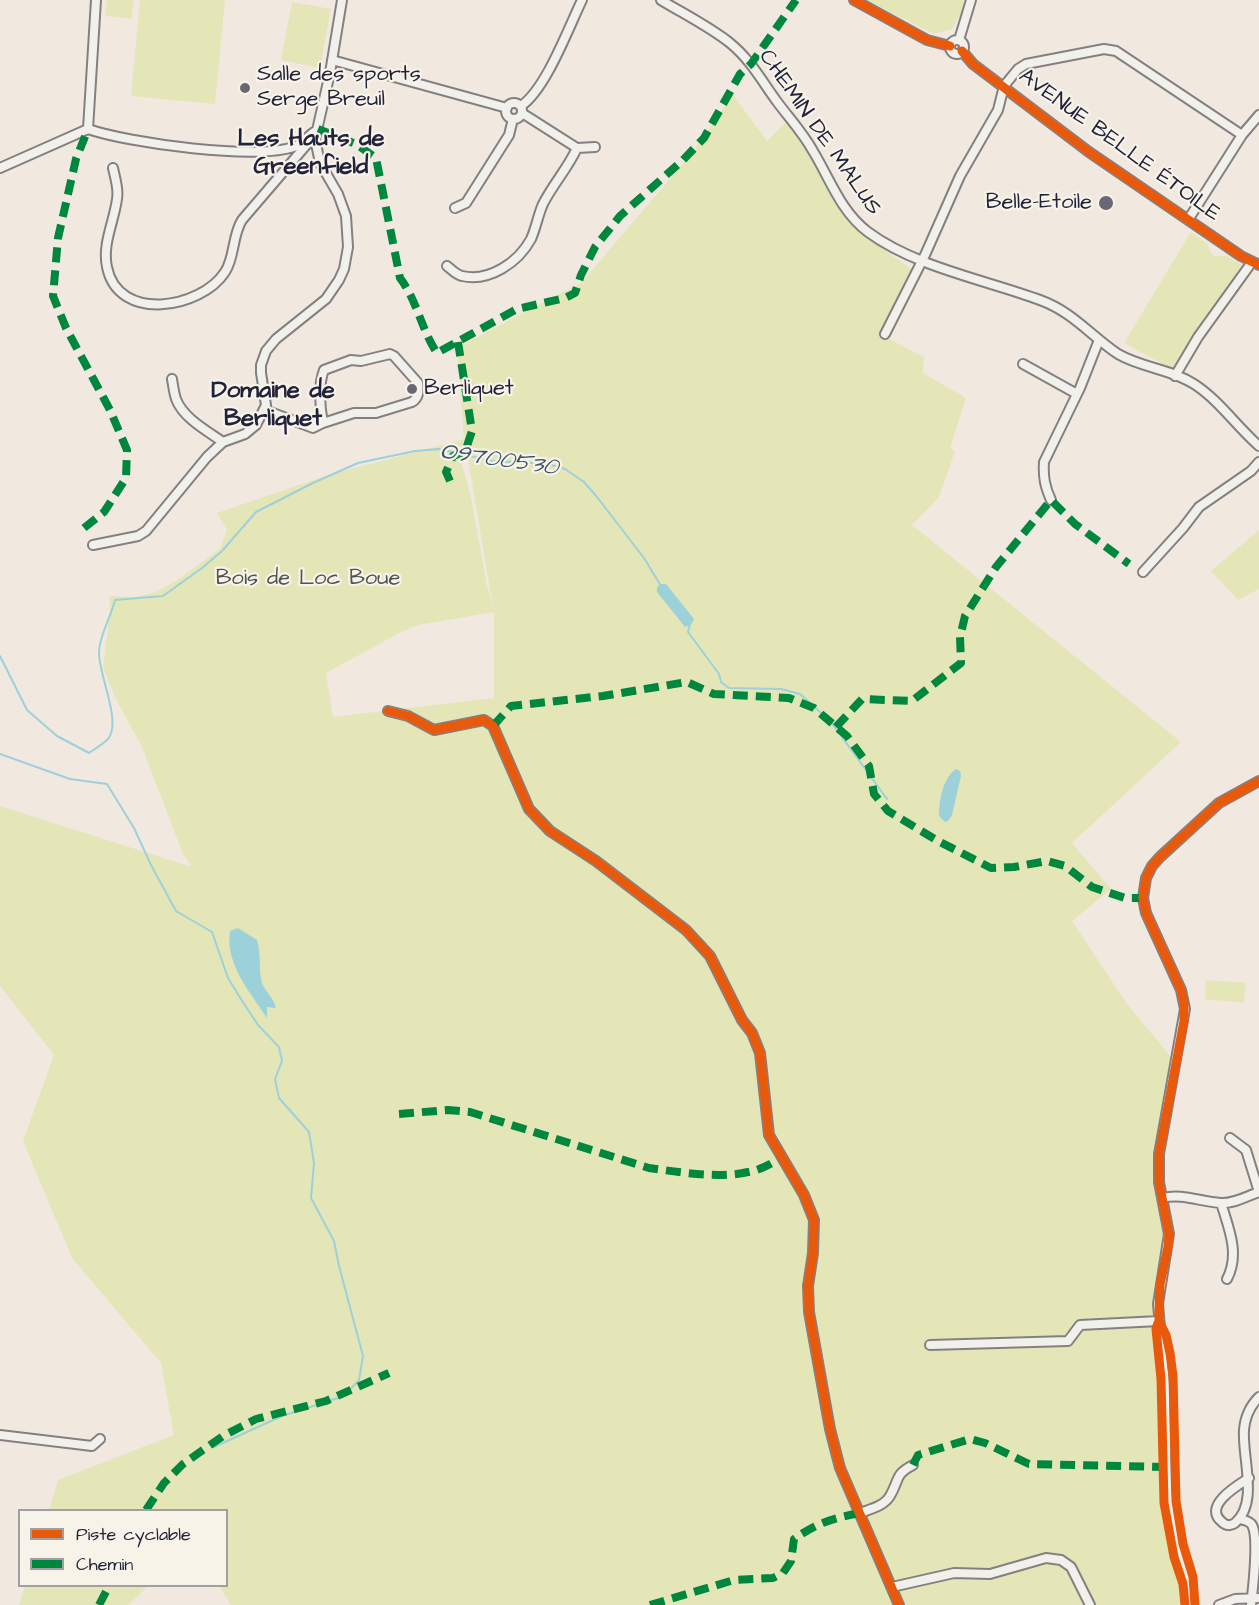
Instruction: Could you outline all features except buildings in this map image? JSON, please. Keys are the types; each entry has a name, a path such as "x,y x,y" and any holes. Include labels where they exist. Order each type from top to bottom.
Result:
{"street":[{"path":"88,129 96,0"},
{"path":"93,545 138,536 146,531 207,457 223,442 245,434 256,425 265,410 266,397 261,365 266,351 276,339 326,299 339,280 347,257 346,216 338,194 320,163 315,139 342,0"},
{"path":"513,120 518,119 521,110 543,81 582,0"},
{"name":"CHEMIN DE MALUS","path":"661,0 730,43 751,64 813,150 836,195 851,217 867,232 889,246 922,260 972,279 1042,300 1081,323 1099,340 1129,359 1192,382 1258,443"},
{"path":"854,0 927,40 950,46 954,53 962,51 964,46 958,40"},
{"path":"958,40 971,0"},
{"path":"950,46 953,41 958,40"},
{"path":"885,334 960,176 998,110 1004,86 1018,69 1026,64 1104,49 1116,51 1242,135"},
{"name":"AVENUE BELLE ÉTOILE","path":"962,51 973,64 1089,152 1188,220 1256,263"},
{"path":"332,60 507,108"},
{"path":"507,108 513,103 577,148 595,147"},
{"path":"507,108 507,115 513,120"},
{"path":"1188,220 1242,135 1259,115"},
{"path":"455,208 466,203 509,135 513,120"},
{"path":"0,168 88,129 107,135 181,147 245,152 298,145 318,129"},
{"path":"112,168 117,192 105,249 107,269 118,291 140,303 161,305 196,296 214,286 227,270 235,235 242,220 312,141 318,129"},
{"path":"447,266 459,276 478,277 492,274 516,260 531,239 543,206 577,148"},
{"path":"1175,376 1198,337 1256,263"},
{"path":"1051,500 1045,487 1044,462 1077,394 1099,340"},
{"path":"265,410 313,428 354,413 375,413 412,402 418,394 418,383 390,354 361,361 351,360 328,367 324,370 322,379 321,412 324,423"},
{"path":"1023,364 1077,394"},
{"path":"172,379 176,400 188,416 223,442"},
{"path":"1143,572 1184,528 1199,507 1251,471 1259,462"},
{"path":"388,711 408,716 434,730 484,720 493,726 529,809 550,831 596,861 686,930 710,957 760,1053 769,1135 804,1194 814,1220 813,1253 808,1286 809,1311 830,1429 840,1468 899,1605"},
{"path":"1189,1605 1187,1584 1170,1515 1167,1489 1165,1384 1159,1321 1160,1284 1169,1240 1168,1222 1158,1172 1159,1148 1185,1009 1181,990 1146,913 1143,898 1144,884 1149,872 1160,857 1208,813 1231,796 1259,781"},
{"path":"1163,1198 1173,1195 1221,1203 1259,1192 1246,1150 1230,1138"},
{"path":"1221,1203 1234,1253 1232,1271 1227,1279"},
{"path":"935,1348 1068,1341 1080,1325 1159,1321"},
{"path":"1249,1478 1222,1498 1218,1506 1219,1518 1224,1524 1232,1525 1240,1519 1249,1504 1251,1491 1244,1431 1251,1405 1259,1397"},
{"path":"0,1435 92,1446 100,1439"},
{"path":"860,1513 877,1508 889,1498 901,1472 914,1465"},
{"path":"1219,1605 1235,1599 1254,1600 1256,1557 1253,1527 1249,1522 1240,1519"},
{"path":"892,1587 954,1573 990,1574 1046,1558 1060,1560 1071,1567 1090,1605"}],"green space":[{"path":"107,0 134,0 131,19 105,16"},
{"path":"140,0 225,0 215,104 131,96"},
{"path":"866,0 964,0 961,12 952,29 934,34"},
{"path":"292,2 331,9 320,68 281,60"},
{"name":"Bois de Loc Boue","path":"733,95 767,141 787,121 810,151 843,213 891,255 916,272 885,337 924,357 923,373 966,398 950,448 955,451 939,497 912,525 1181,742 1072,843 1111,889 1072,921 1127,1004 1175,1062 1159,1154 1168,1222 1160,1284 1167,1489 1189,1605 231,1605 220,1587 228,1587 228,1509 49,1509 58,1480 174,1435 161,1363 72,1258 23,1141 54,1055 0,986 0,806 192,867 183,854 142,747 115,697 103,667 110,611 109,596 135,597 153,593 176,581 220,549 227,530 217,513 328,475 464,439 457,348 582,282 691,154","holes":["465,441 493,607 471,498 460,457","494,612 494,698 333,717 326,673 418,625"]},
{"path":"1191,232 1208,244 1214,256 1227,256 1242,265 1174,370 1124,343"},
{"path":"1259,530 1259,589 1238,600 1211,571"},
{"path":"1206,980 1246,983 1244,1003 1205,999"},
{"path":"25,1587 147,1587 128,1605 19,1605"}],"water":[{"path":"666,584 694,619 691,625 685,627 657,592 657,587"},
{"path":"956,769 960,771 961,776 952,815 945,822 939,816 941,797 945,783"},
{"path":"238,928 257,940 262,983 276,1008 267,1007 267,1018 240,977 231,955 230,931"}],"waterway":[{"name":"O9700530","path":"0,656 27,710 57,736 89,753 108,739 112,731 111,710 99,653 101,640 115,600 163,596 222,551 256,512 358,463 415,451 439,449 492,461 548,464 565,469 584,482 597,497 644,558 661,586"},
{"name":"O9700530","path":"690,624 688,632 719,674 721,682 729,688 781,689 800,694 831,722 887,799"},
{"path":"0,754 70,779 107,784 134,828 176,911 212,932 228,978 258,1025 279,1047 282,1061 275,1079 279,1098 309,1132 314,1163 311,1198 334,1241 363,1356 359,1380 344,1396 282,1416 214,1447"}],"marked path":[{"path":"318,129 356,144 376,158 400,278 411,296 437,353 517,309 565,298 575,293 595,247 620,216 682,161 704,138 740,74 751,64 796,0"},
{"path":"84,528 104,512 126,478 127,450 110,410 66,328 53,296 58,238 76,159 88,129"},
{"path":"450,481 446,472 453,456 465,452 472,431 458,342"},
{"path":"836,727 862,699 912,701 961,663 960,637 965,616 996,567 1051,500 1075,524 1129,564"},
{"path":"493,726 511,706 603,696 687,682 714,694 789,698 814,708 847,736 869,766 874,794 888,811 938,841 991,868 1014,867 1047,861 1065,866 1092,887 1125,898 1143,898"},
{"path":"399,1114 448,1110 470,1112 649,1168 686,1173 737,1174 757,1170 782,1157"},
{"path":"147,1509 164,1483 183,1464 223,1436 256,1419 326,1401 389,1373"},
{"path":"913,1465 918,1455 970,1439 985,1443 1029,1464 1167,1467"},
{"path":"650,1605 734,1580 773,1578 783,1573 791,1561 794,1539 826,1522 860,1513"},
{"path":"99,1605 108,1587"}],"cycle path":[{"path":"854,0 927,40 950,46"},
{"path":"962,51 973,64 1089,152 1241,256 1259,265"},
{"path":"388,711 408,716 434,730 484,720 493,726 529,809 550,831 596,861 686,930 710,956 742,1020 752,1033 760,1053 769,1135 804,1195 814,1220 813,1253 808,1286 809,1312 830,1429 840,1468 899,1605"},
{"path":"1195,1605 1193,1577 1183,1544 1176,1501 1173,1376 1166,1335 1159,1321 1160,1284 1169,1234 1159,1182 1159,1154 1184,1021 1184,1003 1181,990 1146,913 1143,898 1146,878 1160,857 1219,803 1259,781"},
{"path":"1158,1323 1156,1329 1161,1379 1164,1503 1174,1557 1183,1584 1185,1605"}],"place":[{"name":"Salle des sports Serge Breuil","path":"245,88"},
{"name":"Belle-Etoile","path":"1106,203"},
{"name":"Berliquet","path":"412,389"}],"district":[{"name":"Les Hauts de Greenfield","path":"311,154"},
{"name":"Domaine de Berliquet","path":"273,406"}]}
